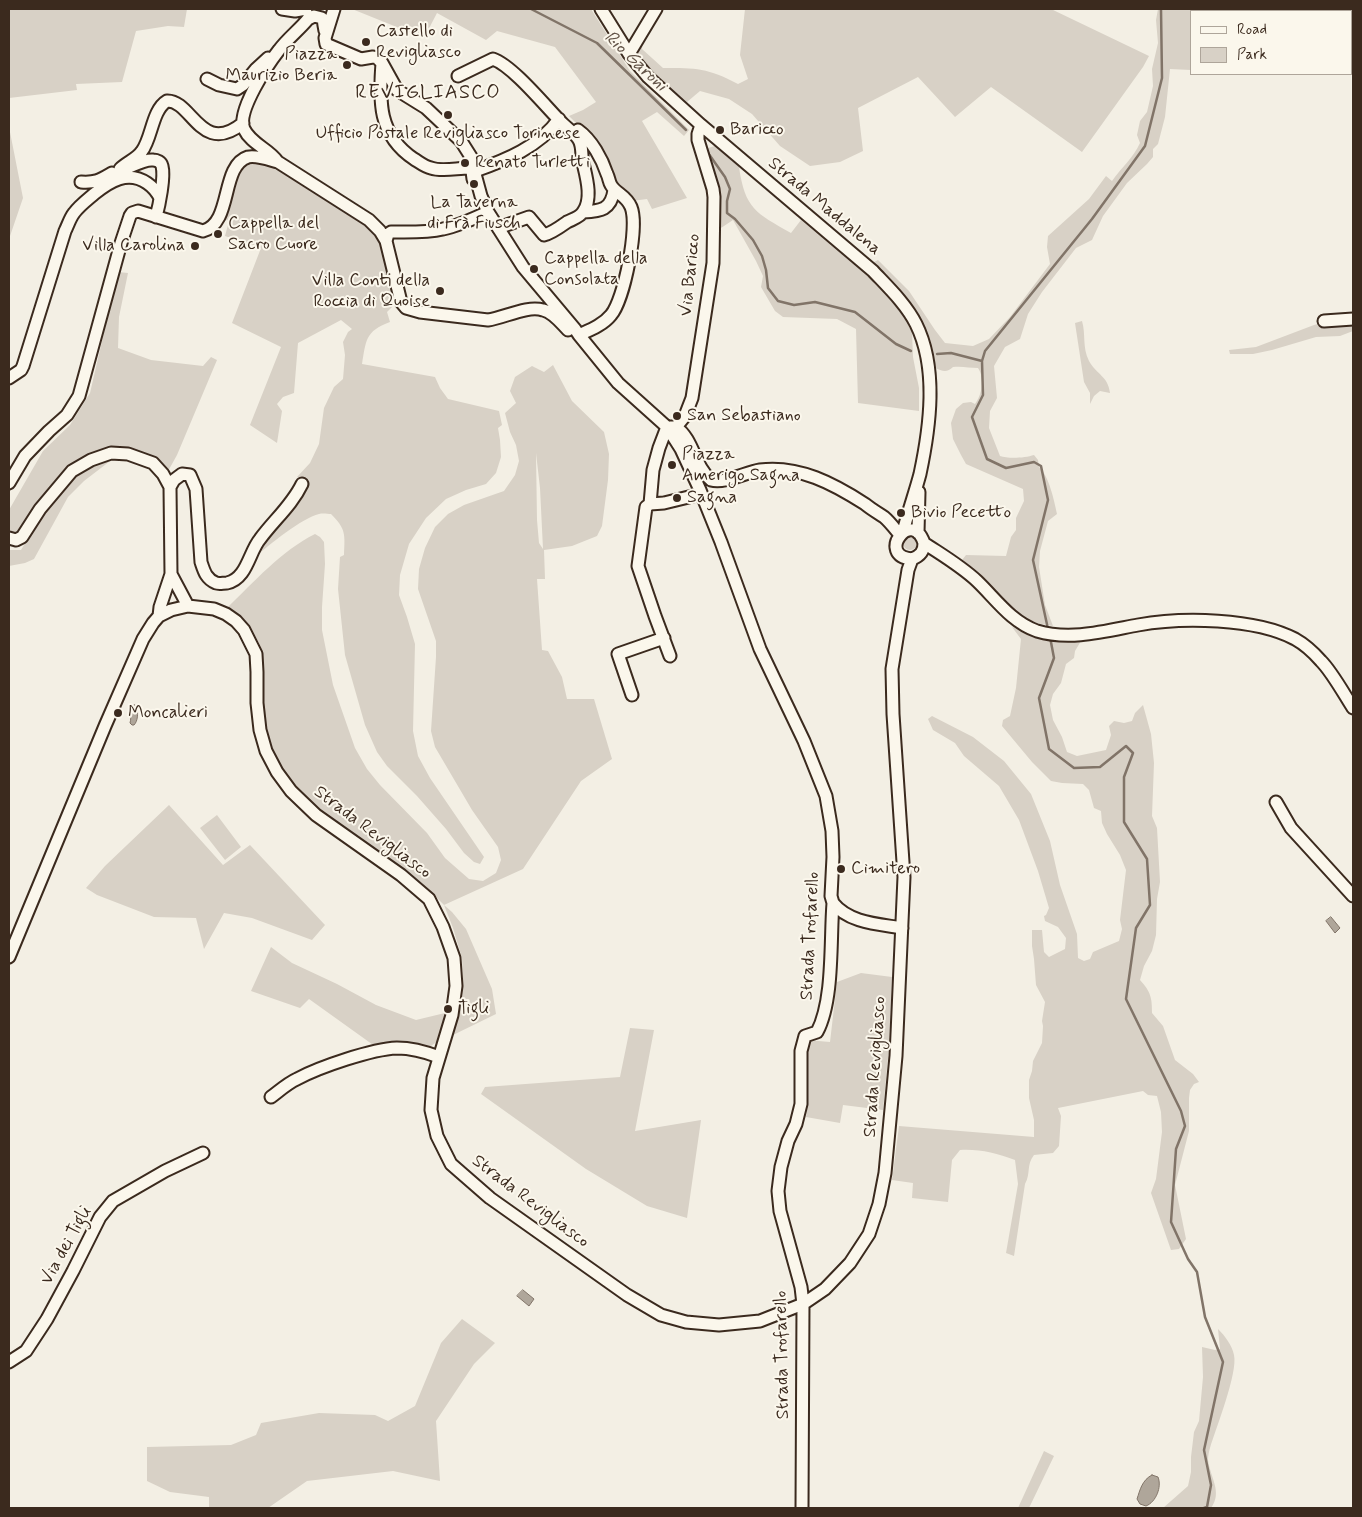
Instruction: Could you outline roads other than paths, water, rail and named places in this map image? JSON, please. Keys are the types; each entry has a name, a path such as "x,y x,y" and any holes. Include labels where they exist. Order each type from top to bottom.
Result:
{"street":[{"path":"282,9 295,11 306,9"},
{"path":"320,9 333,13 325,41 330,47 361,58 373,57 380,61 397,90 436,116"},
{"name":"Strada Maddalena","path":"601,9 629,54 648,76 701,126 873,271 894,293 916,324 924,349 930,380 929,409 919,474 901,533"},
{"path":"629,54 656,9"},
{"path":"207,79 220,85 237,89 243,85 256,68 278,50 311,17 322,18 326,34"},
{"path":"278,50 257,82 247,106 243,123 245,131 250,137 274,156 278,162"},
{"path":"458,76 492,59 498,61 512,72 574,134 582,146 582,161 587,185 588,198 583,212"},
{"path":"380,61 381,107 390,134 395,142 407,154 431,169 471,169 475,184 488,212 524,267 618,383 672,427 683,432 702,470 711,480 716,481 763,470 778,469 804,474 834,485 885,518 901,533 907,530 921,538 976,580 1005,610 1020,622 1038,631 1062,634 1099,633 1178,620 1225,622 1269,629 1296,640 1322,661 1353,708"},
{"path":"420,96 436,116 461,141 472,158 481,196"},
{"path":"120,169 142,152 160,108 167,101 175,102 200,126 211,132 225,133 243,123"},
{"path":"475,171 515,154 550,131 559,120"},
{"path":"9,483 25,456 67,415 79,396 121,242 132,213 138,211 203,232 211,229 218,220 236,167 249,157 278,162 369,220 380,231 386,241 402,306 410,310 479,319 497,319 516,312 543,310 549,312 571,332 579,335 605,322 618,303 629,260 632,243 631,208 624,197 614,190 609,183 607,173 600,158 583,133 572,125 559,120"},
{"name":"Via Baricco","path":"672,427 685,416 692,398 712,263 714,197 698,140 701,126"},
{"path":"81,182 96,182 120,169 148,160 156,160 160,162 162,171 160,198 156,217"},
{"path":"9,378 21,370 23,366 65,231 74,213 100,189 123,177 140,179 152,187 160,198"},
{"path":"498,228 529,218 544,235 583,212 599,211 606,208 610,203 614,190"},
{"path":"386,241 388,234 391,232 443,229 472,220 488,212"},
{"path":"419,319 466,322 472,318"},
{"path":"1324,321 1353,319"},
{"path":"670,656 654,616 638,566 646,507 650,504 664,503 701,494 672,427"},
{"path":"650,504 653,470 660,448 672,427"},
{"path":"9,538 16,540 22,537 40,509 72,471 91,460 111,454 128,454 153,463 170,487"},
{"path":"9,957 129,670 143,639 159,616 160,607 171,574 170,487 174,480 182,474 190,475 196,489 201,562 204,573 210,580 218,584 230,582 238,578 247,566 251,552 291,503 302,484"},
{"name":"Strada Maddalena","path":"919,474 921,538"},
{"name":"Strada Trofarello","path":"701,494 721,542 760,649 804,741 826,796 832,831 831,896 833,903 830,976 823,1021 817,1032 805,1036 801,1051 801,1104 781,1166 778,1191 780,1211 804,1304 802,1508"},
{"name":"Strada Revigliasco","path":"901,533 896,545 897,551 911,556"},
{"name":"Strada Revigliasco","path":"159,616 170,610 188,606 214,609 231,618 244,630 256,654 257,703 260,730 264,744 277,772 291,791 316,814 401,874 429,899 443,927 454,958 456,986 452,1015 433,1078 431,1110 437,1136 450,1164 490,1198 627,1295 661,1315 686,1322 719,1325 760,1321 804,1304 824,1289 850,1263 869,1234 879,1204 885,1173 896,1056 904,877 893,714 892,669 911,556 924,548 921,538"},
{"path":"911,556 953,563"},
{"path":"171,574 188,606"},
{"path":"632,695 618,654 664,638"},
{"path":"1276,802 1291,828 1353,896"},
{"path":"833,903 838,909 860,920 902,928"},
{"path":"271,1097 295,1079 358,1056 397,1048 417,1050 439,1056"},
{"name":"Via dei Tigli","path":"9,1362 26,1352 69,1279 100,1217 113,1201 165,1171 202,1153"}],"waterway":[{"name":"Rio Garoni","path":"531,9 597,43 686,130"},
{"path":"1048,629 1033,560 1048,500 1041,466 1034,462 1006,468 987,459 972,417 983,395 982,361 985,351 1092,219 1145,146 1162,78 1161,9"},
{"name":"Rio Garoni","path":"706,150 725,177 730,189 727,213 735,219 753,240 762,256 768,288 778,301 794,305 815,302 855,312 896,344 911,351"},
{"name":"Rio Garoni","path":"937,354 951,353 982,361"},
{"path":"1050,637 1054,658 1039,698 1049,749 1074,768 1100,767 1126,746 1133,753 1124,777 1124,822 1147,859 1150,905 1136,928 1126,999 1181,1111 1185,1126 1176,1149 1171,1222 1188,1259 1197,1272 1205,1317 1223,1362 1204,1450 1211,1485 1207,1507 1204,1508"}],"place":[{"name":"Castello di Revigliasco","path":"366,42"},
{"name":"Piazza Maurizio Beria","path":"347,65"},
{"name":"Ufficio Postale Revigliasco Torinese","path":"448,115"},
{"name":"Baricco","path":"720,130"},
{"name":"Renato Turletti","path":"465,163"},
{"name":"La Taverna di Frà Fiusch","path":"474,184"},
{"name":"Cappella del Sacro Cuore","path":"218,234"},
{"name":"Villa Carolina","path":"195,246"},
{"name":"Cappella della Consolata","path":"534,269"},
{"name":"Villa Conti della Roccia di Quoise","path":"440,291"},
{"name":"San Sebastiano","path":"677,416"},
{"name":"Piazza Amerigo Sagna","path":"672,465"},
{"name":"Sagna","path":"677,498"},
{"name":"Bivio Pecetto","path":"901,513"},
{"name":"Moncalieri","path":"118,713"},
{"name":"Cimitero","path":"841,869"},
{"name":"Tigli","path":"448,1009"}],"district":[{"name":"REVIGLIASCO","path":"428,94"}]}
